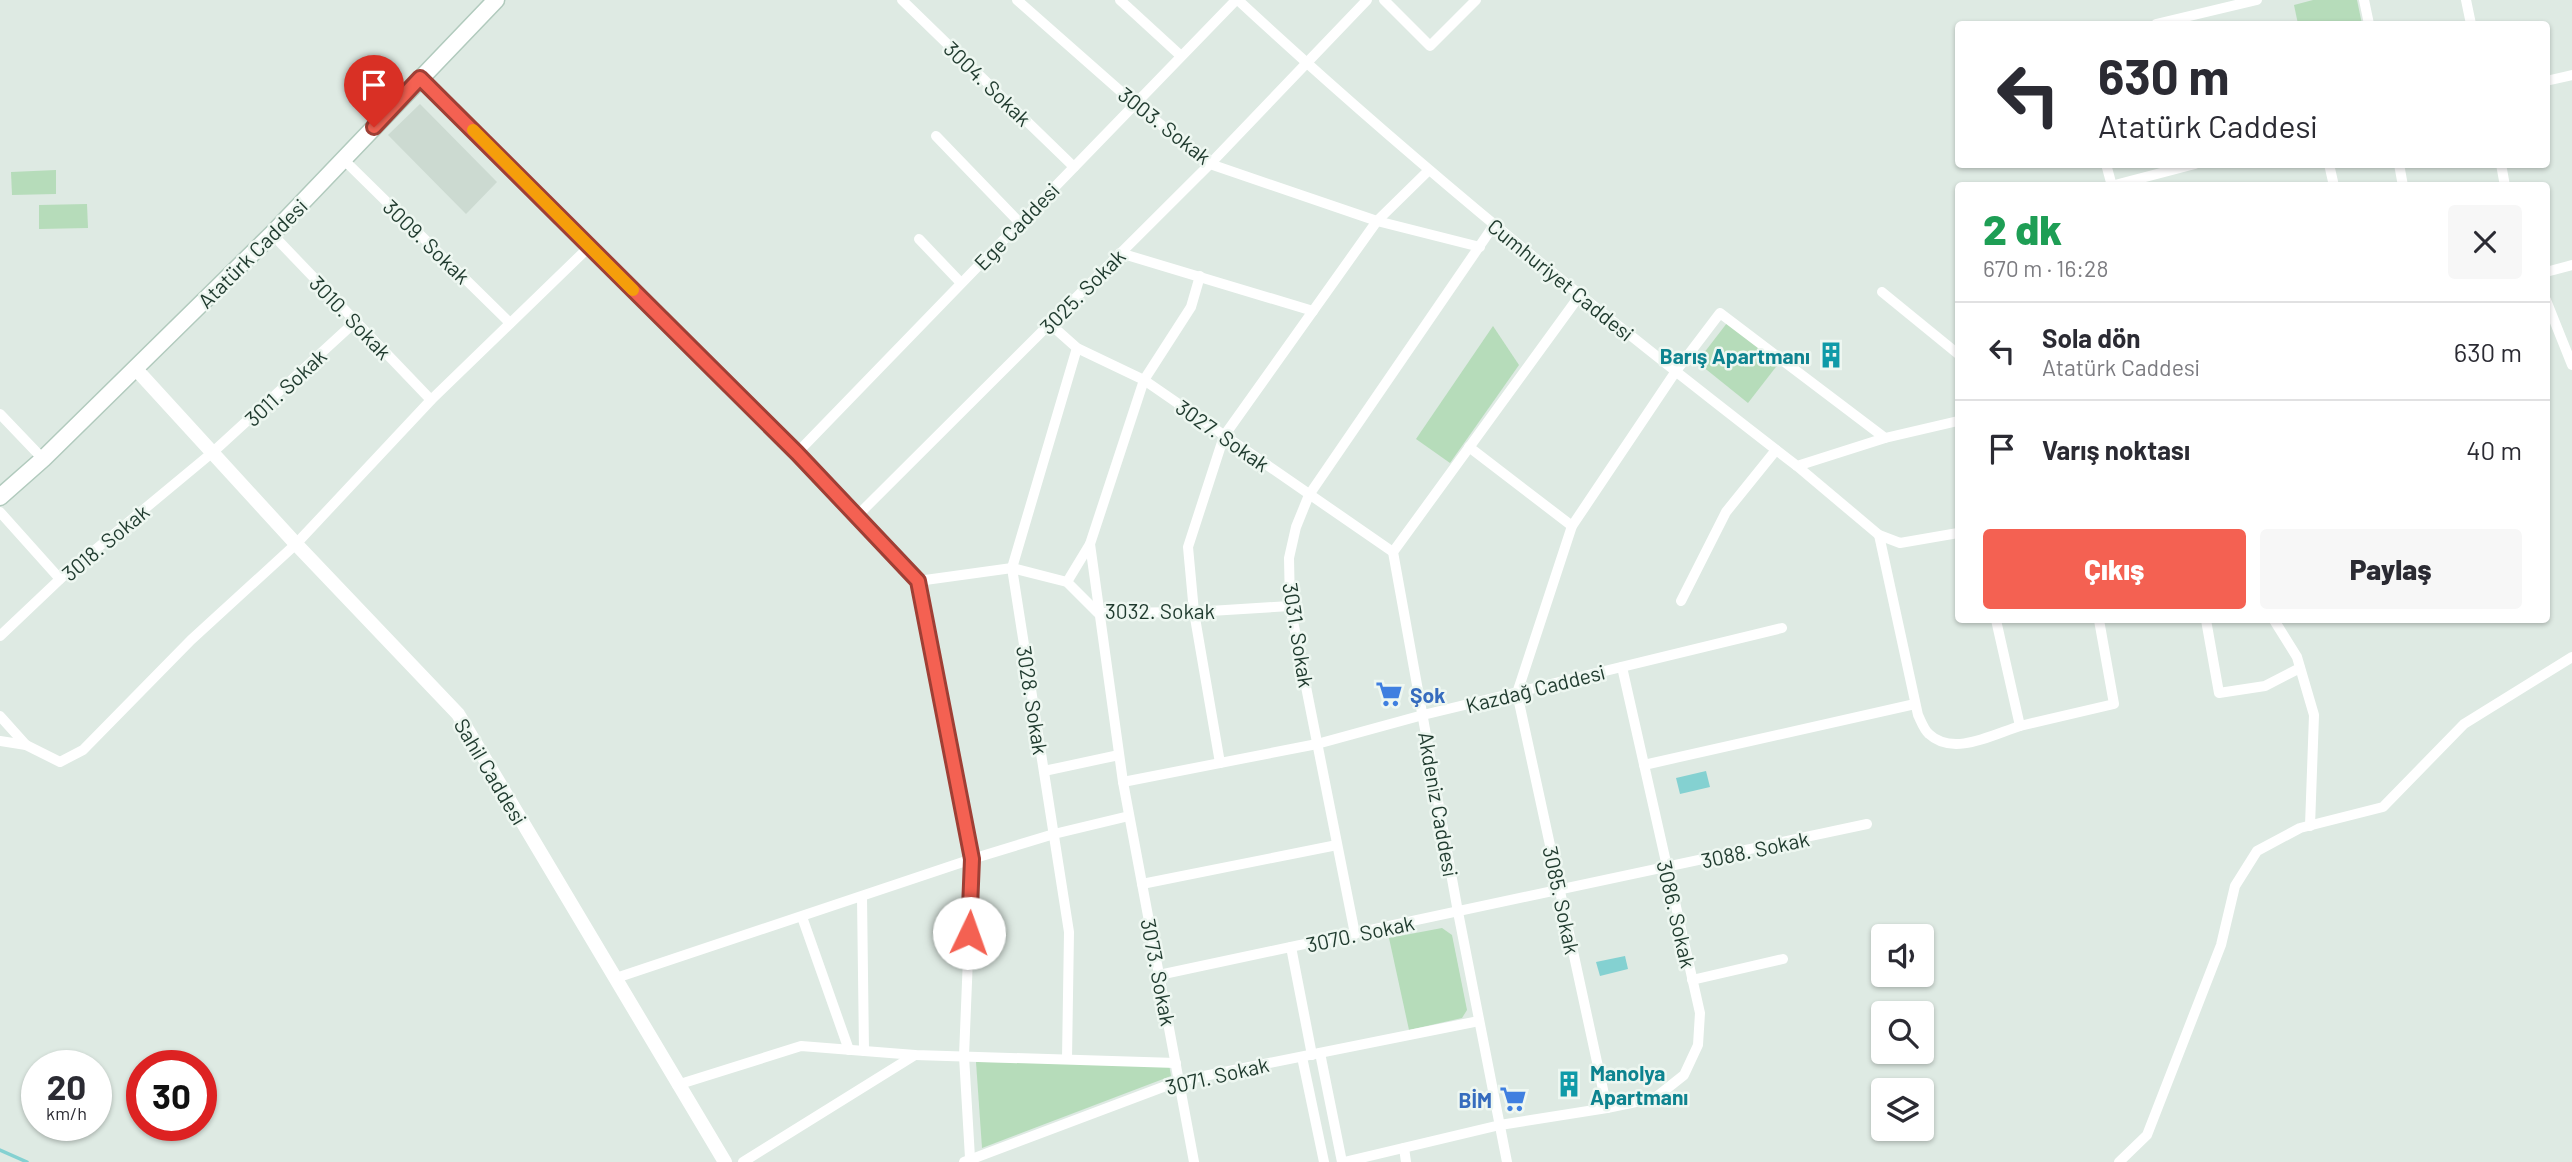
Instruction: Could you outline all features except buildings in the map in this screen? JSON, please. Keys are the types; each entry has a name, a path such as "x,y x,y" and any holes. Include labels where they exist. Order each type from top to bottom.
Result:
{"main road":[{"name":"Atatürk Caddesi","path":"0,497 43,459 272,234 496,0"}],"street":[{"name":"3004. Sokak","path":"902,0 1074,167"},
{"name":"3003. Sokak","path":"1017,0 1135,104 1210,164 1377,221 1479,247"},
{"path":"1120,0 1181,56"},
{"name":"Ege Caddesi","path":"797,453 1237,0"},
{"name":"Cumhuriyet Caddesi","path":"1237,0 1428,171 1797,466 1879,536"},
{"name":"3025. Sokak","path":"856,517 1210,164 1367,0"},
{"path":"1384,0 1430,46 1476,0"},
{"path":"2169,21 2257,0"},
{"path":"2364,0 2368,21"},
{"path":"2466,0 2471,21"},
{"path":"2550,80 2572,75"},
{"path":"420,78 797,453 918,581 972,859 964,1056 969,1161"},
{"path":"936,136 1020,223"},
{"name":"3009. Sokak","path":"344,160 510,323"},
{"path":"2124,182 2179,168"},
{"path":"1220,763 1194,612 1188,547 1224,436 1377,221 1428,171"},
{"name":"3031. Sokak","path":"1355,934 1290,606 1289,558 1296,527 1309,495 1494,225"},
{"name":"3010. Sokak","path":"272,234 431,400"},
{"path":"919,239 961,284"},
{"path":"0,741 26,746 60,762 83,750 191,640 296,544 431,400 589,247"},
{"path":"1120,253 1313,311"},
{"path":"2550,271 2572,265"},
{"path":"918,581 1012,568 1067,582 1090,544 1144,380 1191,307 1200,276"},
{"path":"1882,292 1955,352"},
{"path":"1393,552 1580,295"},
{"path":"2550,310 2572,365"},
{"path":"1517,693 1572,526 1676,371 1720,313 1885,438"},
{"name":"3011. Sokak","path":"214,452 356,321"},
{"name":"3027. Sokak","path":"1050,324 1077,348 1144,380 1393,552"},
{"name":"3028. Sokak","path":"1067,1059 1069,932 1012,568 1077,348"},
{"name":"Sahil Caddesi","path":"135,368 458,715 724,1162"},
{"path":"0,414 43,459"},
{"path":"1797,466 1885,438 1955,422"},
{"path":"1469,447 1572,526"},
{"path":"1681,601 1726,512 1776,450"},
{"name":"3018. Sokak","path":"0,636 60,579 214,452"},
{"path":"0,513 60,579"},
{"path":"1955,533 1900,542 1879,536 1915,704 1928,734 1945,744 1963,744 2020,726 2114,704 2100,623"},
{"name":"3073. Sokak","path":"1090,544 1118,755 1194,1162"},
{"name":"Akdeniz Caddesi","path":"1393,552 1458,912 1507,1162"},
{"name":"3032. Sokak","path":"1067,582 1098,613 1194,612 1290,606"},
{"path":"1997,623 2020,726"},
{"path":"2207,623 2219,693 2265,686 2300,668"},
{"path":"2276,623 2297,657 2315,715 2309,826"},
{"name":"Kazdağ Caddesi","path":"1123,782 1317,744 1423,715 1782,628"},
{"path":"2119,1162 2147,1135 2221,945 2235,886 2257,851 2300,828 2383,807 2464,724 2572,657"},
{"name":"3086. Sokak","path":"1343,1162 1500,1125 1607,1108 1655,1097 1684,1075 1698,1045 1700,1013 1622,667"},
{"name":"3085. Sokak","path":"1517,693 1607,1108"},
{"path":"1644,765 1915,704"},
{"path":"0,716 26,746"},
{"path":"1044,771 1118,755"},
{"path":"616,978 972,859 1054,834 1129,816"},
{"name":"3088. Sokak","path":"1560,891 1867,824"},
{"path":"1142,884 1337,845"},
{"name":"3070. Sokak","path":"1159,975 1560,891"},
{"path":"862,897 864,1051"},
{"path":"802,917 849,1049"},
{"path":"1291,947 1311,1055 1324,1162"},
{"path":"1692,981 1783,959"},
{"name":"3071. Sokak","path":"969,1161 1179,1081 1479,1021"},
{"path":"677,1085 801,1046 915,1055 1176,1063"},
{"path":"743,1162 915,1055"},
{"path":"1311,1055 1343,1162"},
{"path":"1404,1148 1406,1162"}],"shaded area":[{"path":"420,104 497,182 466,214 388,135"}],"green space":[{"path":"2313,0 2357,0 2361,21 2297,21 2294,5"},
{"path":"56,170 56,194 12,195 11,172"},
{"path":"87,204 88,228 39,229 39,205"},
{"path":"1727,323 1779,363 1748,403 1697,362"},
{"path":"1493,326 1519,365 1450,463 1416,439"},
{"path":"1442,928 1452,935 1467,1010 1462,1018 1409,1030 1389,938"},
{"path":"976,1062 1169,1064 1171,1076 982,1148"}],"water":[{"path":"1706,771 1710,787 1680,794 1676,778"},
{"path":"1625,956 1628,969 1600,976 1596,962"}],"waterway":[{"path":"0,1150 27,1162"}],"slow traffic":[{"path":"473,130 633,290"}],"place":[{"name":"Barış Apartmanı","path":"1831,355"},
{"name":"Şok","path":"1389,694"},
{"name":"Manolya Apartmanı","path":"1569,1084"},
{"name":"BİM","path":"1513,1099"}],"route":[{"path":"374,127 420,78 797,453 918,581 972,859 969,933"}]}
